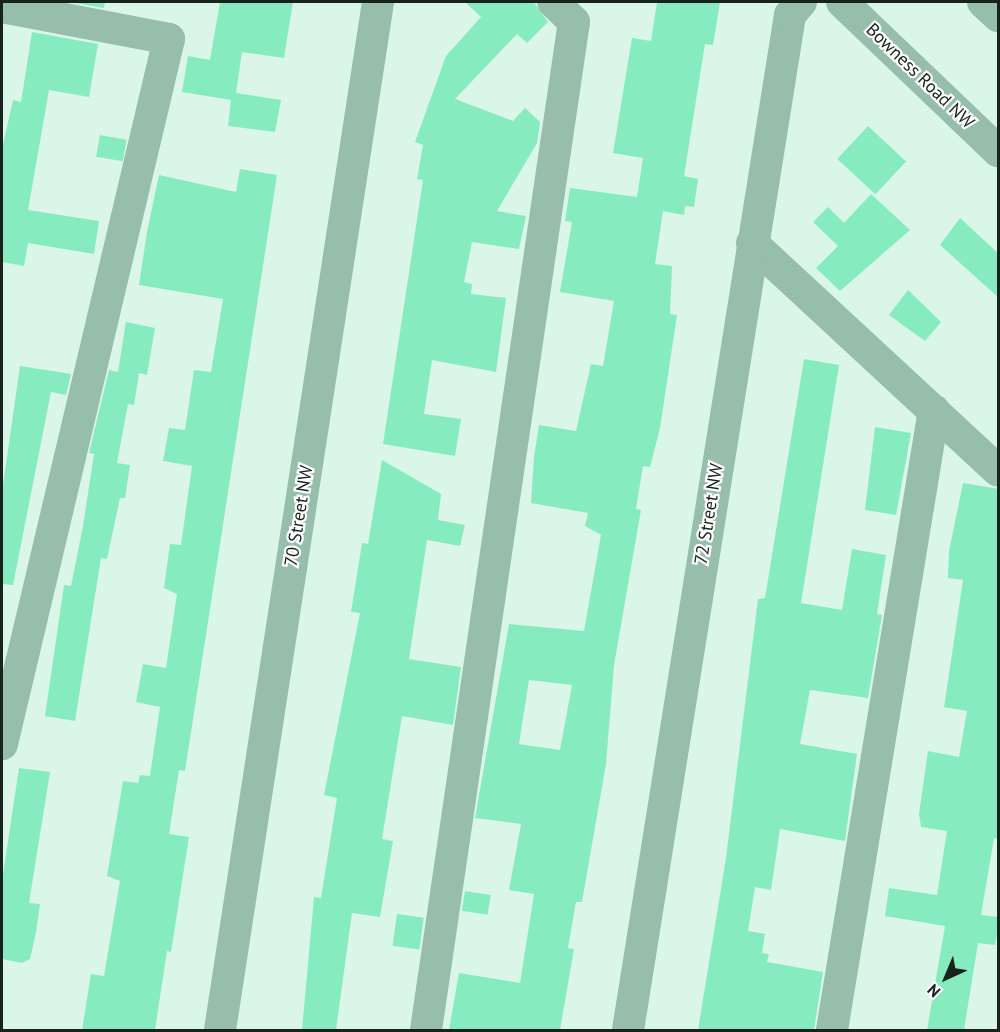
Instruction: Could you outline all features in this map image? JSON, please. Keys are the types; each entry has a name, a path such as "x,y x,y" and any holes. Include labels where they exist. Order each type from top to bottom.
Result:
{"street":[{"name":"70 Street NW","path":"220,1030 378,2"},
{"path":"426,1030 574,22 553,2"},
{"name":"72 Street NW","path":"628,1030 790,15 801,2"},
{"name":"Bowness Road NW","path":"842,2 999,151"},
{"path":"983,2 999,16"},
{"path":"2,7 169,39 2,744"},
{"path":"752,243 999,471"},
{"path":"832,1030 934,410"}],"building":[{"path":"69,2 105,2 104,8"},
{"path":"220,2 293,2 284,58 242,52 236,93 281,100 275,132 228,126 231,100 182,92 188,56 210,60"},
{"path":"465,2 534,2 548,22 527,43 517,34 455,99 513,121 525,108 540,122 537,143 497,211 526,216 519,249 472,242 464,282 472,284 471,294 506,298 496,372 432,360 424,414 461,419 455,456 383,444 423,180 417,179 423,145 415,142 446,56 481,17"},
{"path":"657,2 720,2 713,45 705,44 684,176 698,179 694,207 685,206 684,215 663,211 655,264 672,266 670,314 677,315 660,428 650,467 643,466 636,509 641,510 614,665 606,764 582,902 576,902 568,948 574,949 560,1030 449,1030 459,973 520,983 534,894 509,890 521,824 475,818 509,624 584,631 601,535 585,526 588,513 531,503 534,457 539,425 576,431 591,364 603,366 614,301 560,292 572,222 565,221 570,188 637,197 643,158 613,153 632,38 651,41","holes":["529,680 572,685 560,750 519,744"]},
{"path":"32,32 98,44 89,97 49,90 28,210 99,221 94,254 28,243 24,266 2,262 2,149 13,100 21,102"},
{"path":"868,126 906,161 875,194 837,159"},
{"path":"100,135 127,140 123,161 96,157"},
{"path":"240,169 277,175 185,771 179,770 169,834 189,837 171,952 167,951 155,1030 82,1030 91,974 104,976 120,881 107,876 123,781 138,783 140,775 150,776 160,707 136,702 143,664 166,668 177,594 164,588 170,544 181,545 192,466 163,461 169,428 185,430 194,370 211,372 223,299 139,285 147,232 159,175 236,192"},
{"path":"871,194 910,230 840,291 816,268 838,246 813,222 828,207 844,223"},
{"path":"960,218 999,254 999,298 940,245"},
{"path":"908,290 941,322 925,341 889,315"},
{"path":"126,322 155,328 147,375 139,373 134,405 128,404 117,463 130,465 125,498 120,498 107,559 101,558 75,721 45,716 64,585 71,586 83,526 94,454 89,453 109,370 118,372"},
{"path":"804,359 839,365 801,603 842,610 852,549 886,555 877,614 882,615 868,698 810,690 800,744 857,754 845,841 780,829 771,890 755,887 748,931 765,934 762,953 769,954 767,962 823,972 814,1030 698,1030 726,858 758,599 765,598"},
{"path":"20,366 71,374 66,395 51,392 13,585 2,584 2,492"},
{"path":"875,427 911,433 896,515 865,510"},
{"path":"382,460 441,494 438,520 465,525 460,546 427,540 409,659 461,667 453,725 402,716 382,839 393,841 380,917 352,913 336,1030 302,1030 314,897 321,898 337,798 324,795 360,613 351,612 362,543 368,544"},
{"path":"963,483 999,489 999,839 994,838 981,915 999,917 999,924 995,945 978,943 964,1030 927,1030 945,926 885,916 889,888 937,895 947,831 921,827 919,814 928,751 959,757 967,711 944,707 963,580 948,578 949,551"},
{"path":"19,768 50,772 29,903 40,904 36,932 30,959 22,963 2,959 2,881"},
{"path":"465,891 491,895 488,915 462,911"},
{"path":"397,914 424,918 419,949 393,946"}]}
